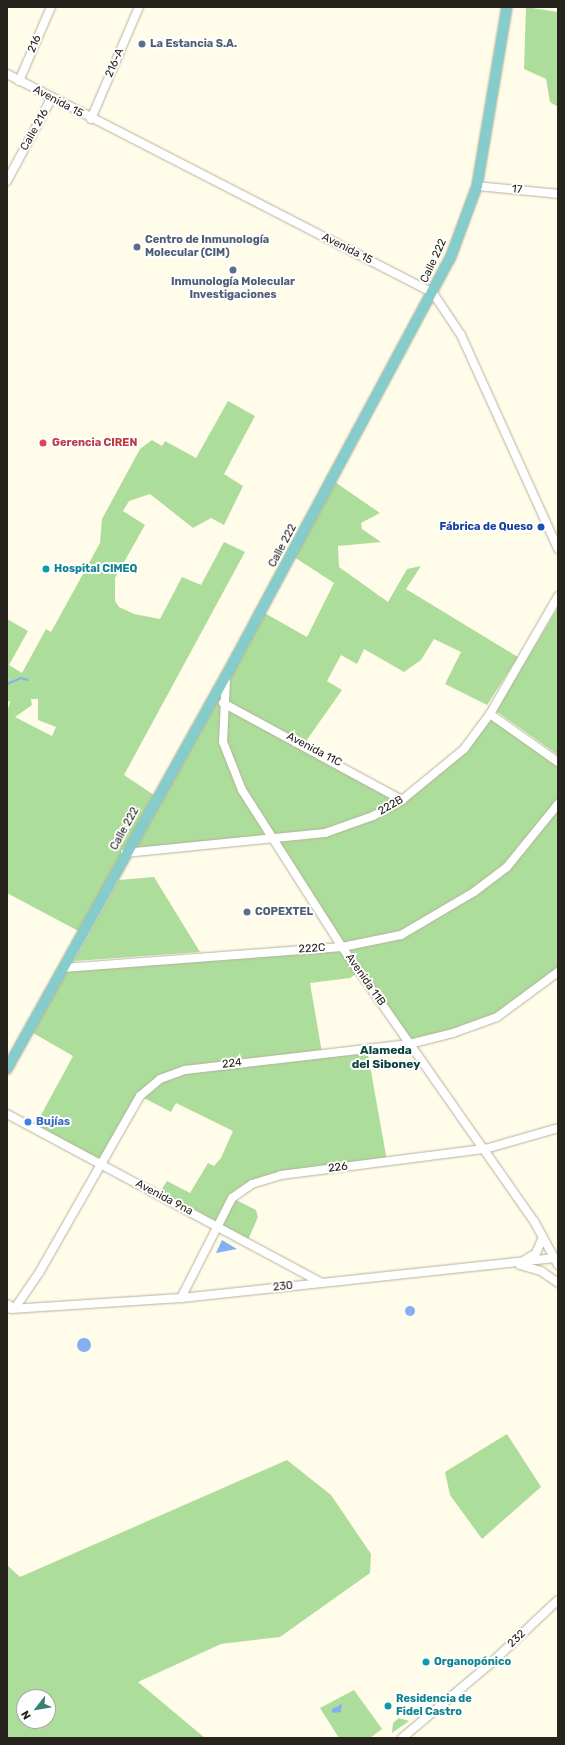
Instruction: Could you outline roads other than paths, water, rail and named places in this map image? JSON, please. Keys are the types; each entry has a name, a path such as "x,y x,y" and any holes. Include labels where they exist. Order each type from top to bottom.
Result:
{"main road":[{"name":"Calle 222","path":"7,1069 125,853 226,676 450,259 476,186 507,7"}],"street":[{"name":"216","path":"20,81 51,7"},
{"name":"216-A","path":"91,119 139,7"},
{"name":"Avenida 15","path":"7,74 51,99 433,293 461,335 558,549"},
{"name":"Calle 216","path":"7,181 51,99"},
{"name":"17","path":"476,186 558,194"},
{"name":"222B","path":"125,853 272,839 344,827 402,800 451,763 490,714 558,596"},
{"name":"Avenida 11B","path":"226,676 223,742 231,767 272,839 342,947 485,1150 543,1237 557,1261"},
{"name":"Avenida 11C","path":"224,703 402,800"},
{"path":"490,714 558,762"},
{"name":"222C","path":"63,968 342,947 401,935 474,892 528,845 558,804"},
{"name":"224","path":"10,1307 102,1164 140,1096 172,1072 409,1044 497,1017 558,972"},
{"name":"Avenida 9na","path":"7,1114 322,1282"},
{"name":"226","path":"180,1298 216,1226 232,1198 242,1190 281,1175 485,1150 558,1128"},
{"path":"517,1263 536,1253 543,1237"},
{"name":"230","path":"10,1307 180,1298 500,1264 557,1261"},
{"path":"500,1264 533,1268 558,1283"},
{"name":"232","path":"402,1738 490,1664 558,1600"}],"water":[{"path":"222,1240 237,1249 216,1253"},
{"path":"408,1306 412,1306 414,1307 414,1315 408,1316 405,1313 405,1309"},
{"path":"84,1338 89,1340 91,1345 89,1350 84,1352 79,1350 77,1345 79,1340"},
{"path":"342,1704 341,1712 332,1713 332,1709"}],"waterway":[{"path":"7,684 21,678 28,680"}],"place":[{"name":"La Estancia S.A.","path":"142,44"},
{"name":"Centro de Inmunología Molecular (CIM)","path":"137,247"},
{"name":"Inmunología Molecular Investigaciones","path":"233,270"},
{"name":"Gerencia CIREN","path":"43,443"},
{"name":"Fábrica de Queso","path":"541,527"},
{"name":"Hospital CIMEQ","path":"46,569"},
{"name":"COPEXTEL","path":"247,912"},
{"name":"Bujías","path":"28,1122"},
{"name":"Organopónico","path":"426,1662"},
{"name":"Residencia de Fidel Castro","path":"388,1706"}],"district":[{"name":"Alameda del Siboney","path":"386,1058"}]}
